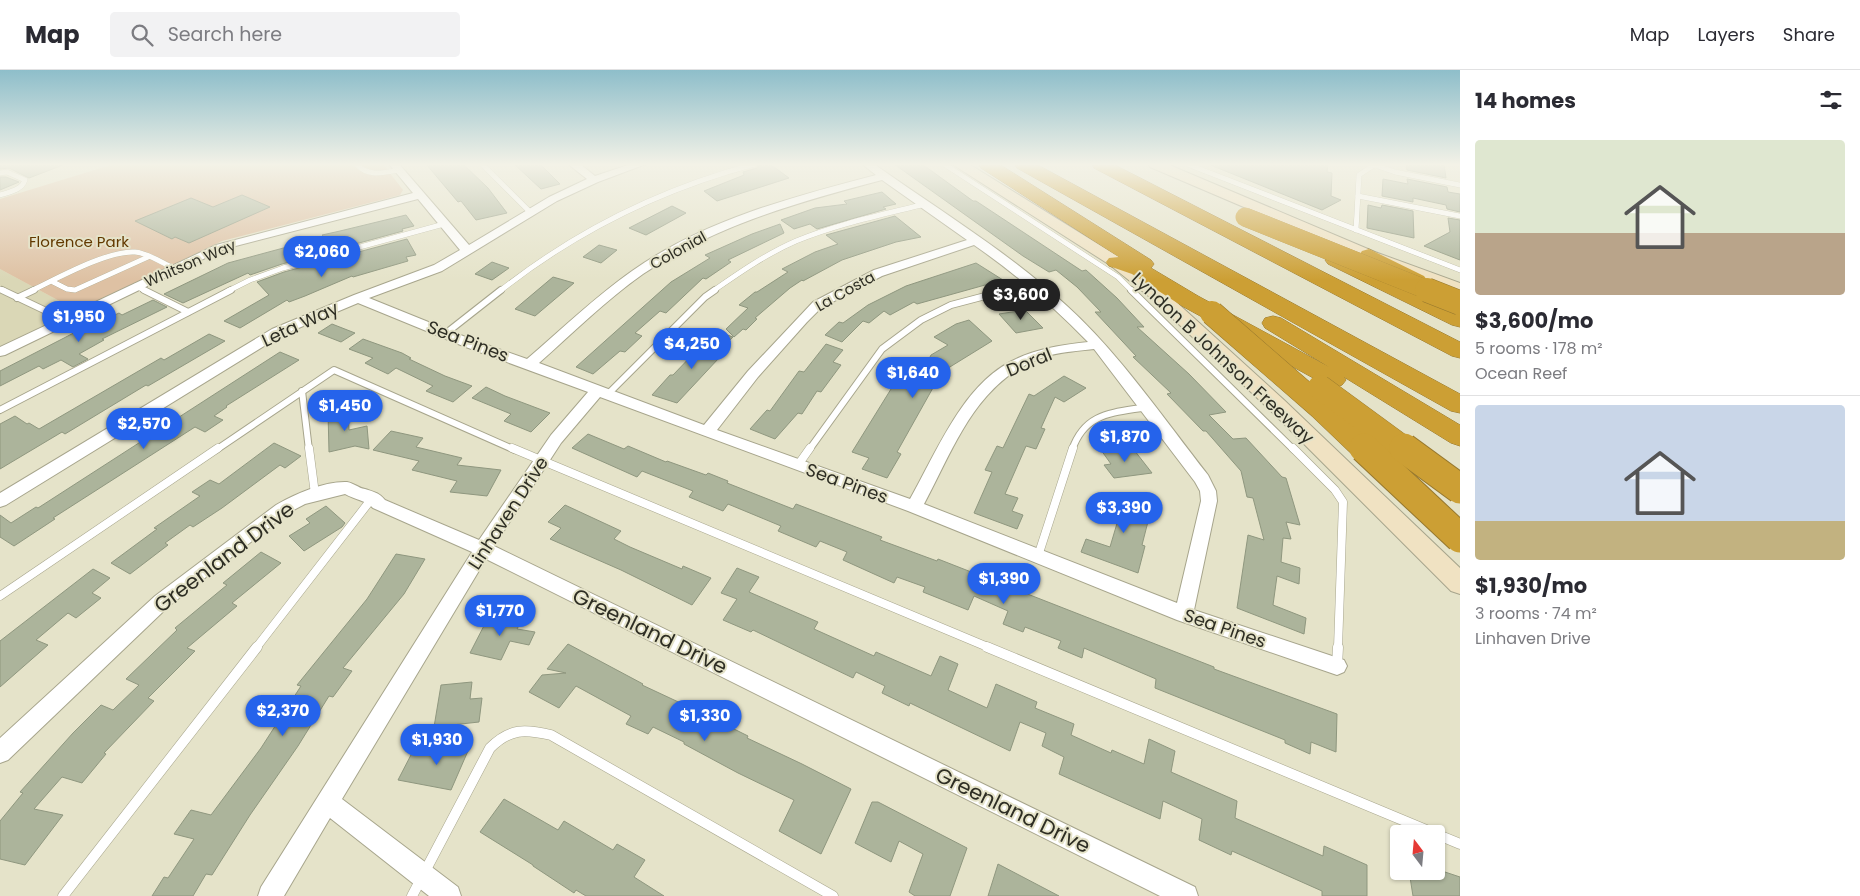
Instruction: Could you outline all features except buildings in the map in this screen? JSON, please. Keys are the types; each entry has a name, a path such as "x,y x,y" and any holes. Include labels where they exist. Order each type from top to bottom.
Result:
{"highway":[{"path":"1048,203 1190,294 1254,338 1460,489"},
{"path":"1083,203 1101,218 1460,437"},
{"path":"1092,203 1460,405"},
{"path":"1175,203 1460,351"},
{"path":"1213,203 1460,320"},
{"path":"1245,217 1460,303"},
{"path":"1369,255 1460,303"},
{"path":"1116,262 1139,270 1190,301 1338,382 1460,452"},
{"path":"1372,304 1460,342"},
{"path":"1214,312 1328,414 1460,538"}],"main road":[{"name":"Lyndon B Johnson Freeway","path":"1021,203 1116,262 1157,294 1262,392 1460,584"},
{"path":"1246,203 1369,255 1460,289"}],"street":[{"name":"Whitson Way","path":"0,352 220,247 390,203"},
{"path":"426,203 466,250"},
{"name":"Leta Way","path":"0,501 278,332 358,298 438,268 549,203"},
{"name":"Colonial","path":"529,364 637,274 711,231 791,203"},
{"path":"925,204 1034,283 1064,309 1098,345 1183,453 1208,491 1208,501 1184,614"},
{"name":"La Costa","path":"707,432 753,374 817,305 878,273 975,241"},
{"name":"Sea Pines","path":"358,298 445,334 914,507 1184,614 1337,666"},
{"name":"Doral","path":"914,507 960,420 988,384 1014,365 1037,355 1098,345"},
{"name":"Linhaven Drive","path":"270,896 329,803 483,549 541,461 556,439 602,393"},
{"name":"Greenland Drive","path":"0,753 162,601 282,509 316,494 348,488 358,494 373,497 379,504 483,549 1186,896"},
{"path":"329,803 449,896"}],"lane":[{"path":"521,203 530,212"},
{"path":"445,334 560,248 640,203"},
{"path":"1003,203 1118,277 1335,490 1342,502 1343,512 1337,666"},
{"path":"1286,203 1460,270"},
{"path":"1356,230 1358,203"},
{"path":"1391,203 1460,216"},
{"path":"602,393 705,297 749,266 794,242 840,225 925,204"},
{"path":"0,410 250,280 283,268 444,224"},
{"path":"17,298 108,256 125,252 136,252 174,268"},
{"path":"53,282 67,289 75,290 148,257"},
{"path":"798,465 882,349 920,320 951,305 1034,283"},
{"path":"136,286 188,312"},
{"path":"0,289 65,320"},
{"path":"0,596 334,370 541,461 1414,825"},
{"path":"302,391 316,494"},
{"path":"1038,556 1077,435 1092,420 1105,415 1147,407"},
{"path":"63,896 373,497"},
{"path":"412,896 490,748 500,737 515,730 530,730 551,735 833,896"},
{"path":"1445,838 1460,844"}],"shaded area":[{"path":"0,269 78,311 0,348"}],"green space":[{"name":"Florence Park","path":"0,203 371,203 222,241 78,311 0,269"}]}
